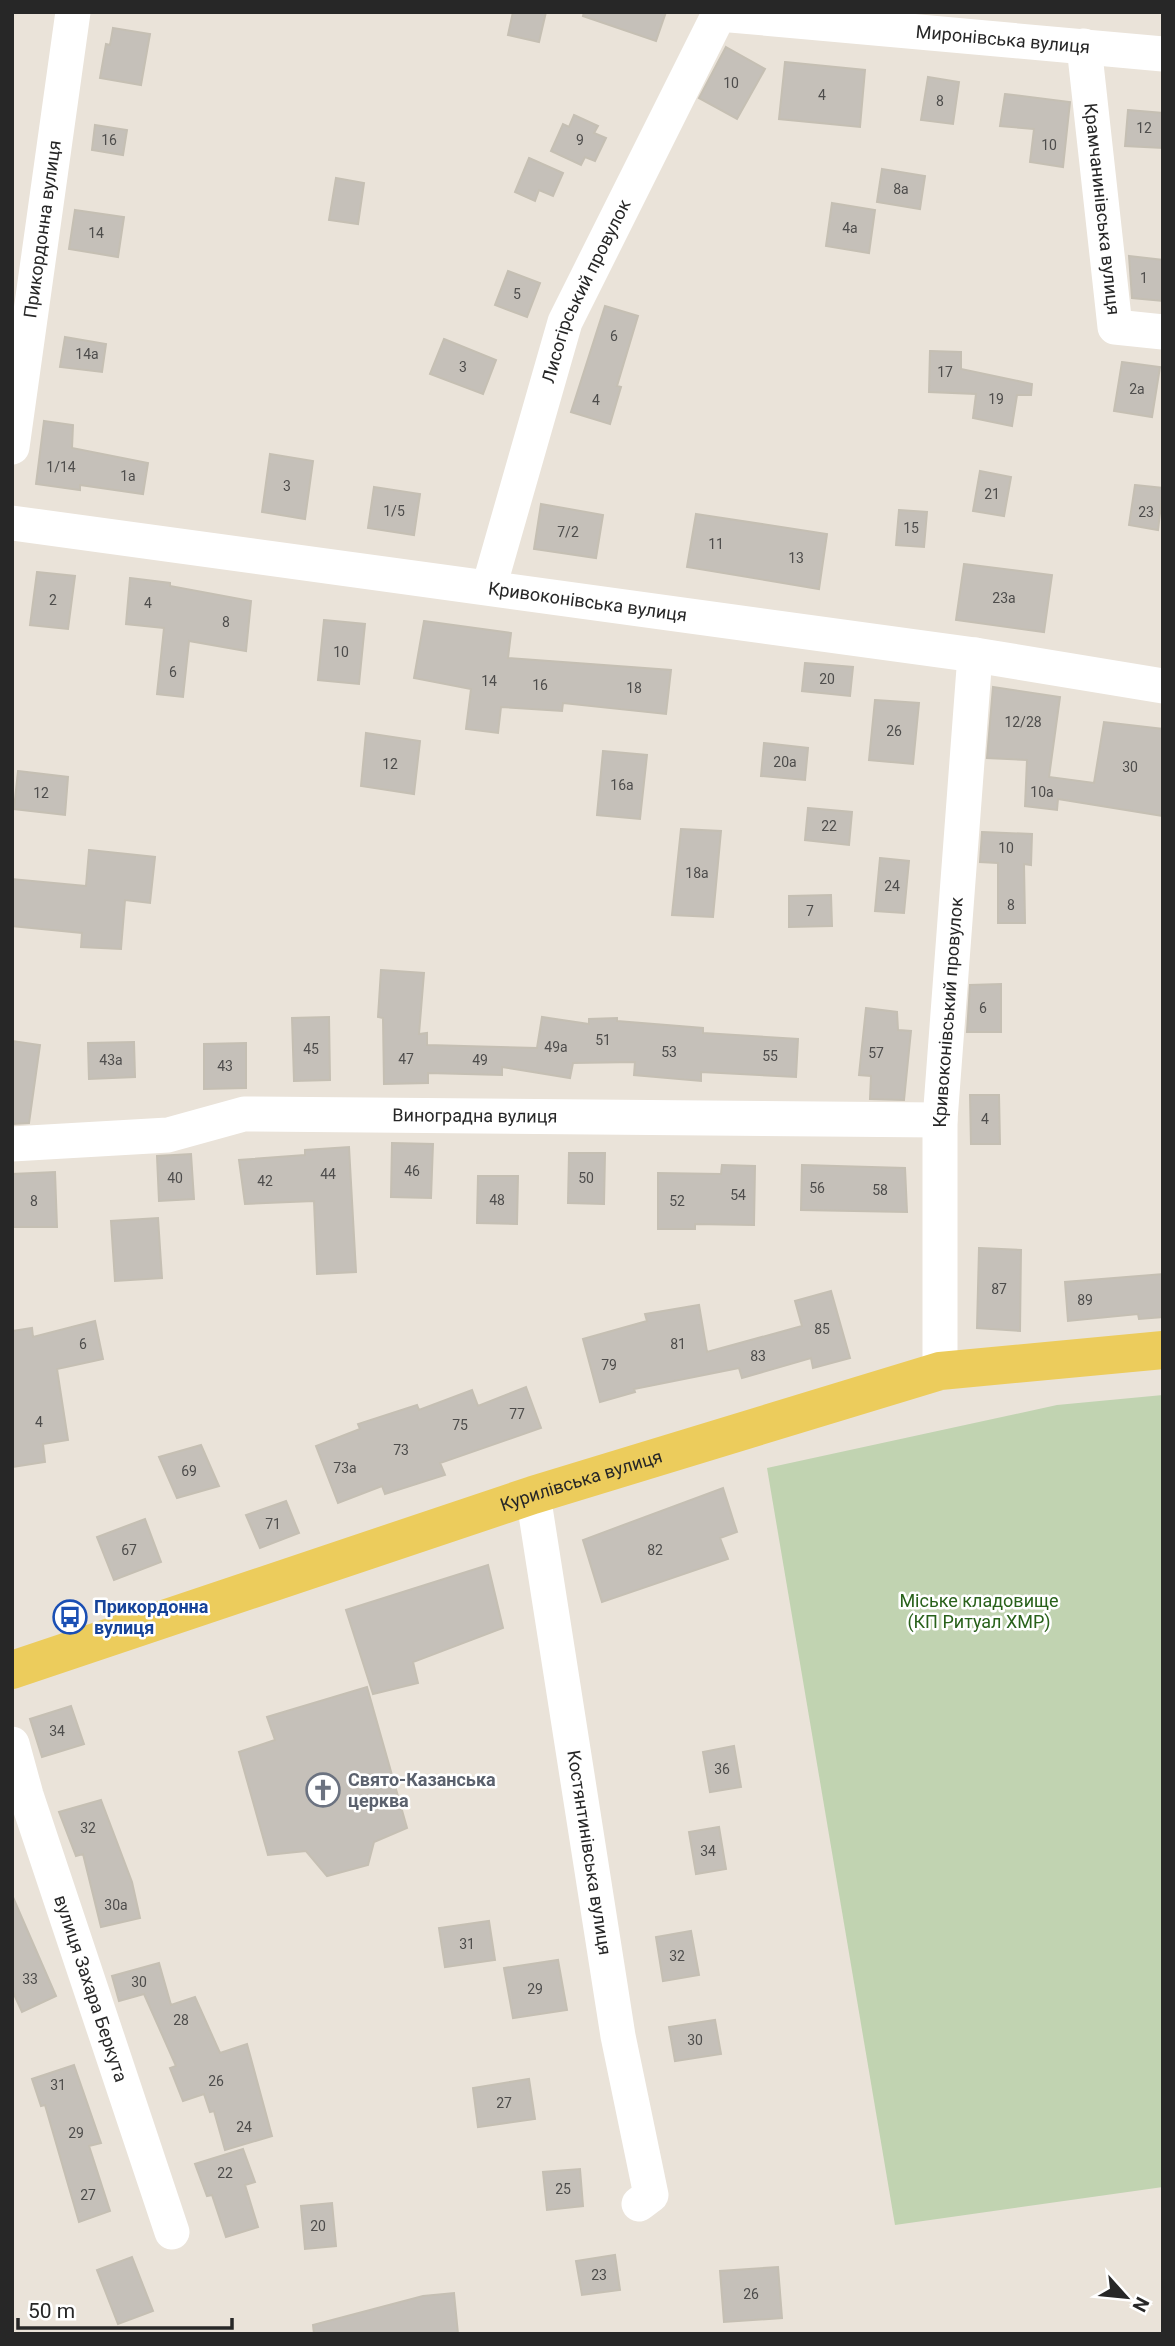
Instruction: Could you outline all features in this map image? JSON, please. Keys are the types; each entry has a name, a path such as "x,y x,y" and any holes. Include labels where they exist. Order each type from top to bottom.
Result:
{"main road":[{"name":"Курилівська вулиця","path":"12,1670 533,1495 940,1371 1163,1350"}],"street":[{"name":"Прикордонна вулиця","path":"12,447 73,12"},
{"name":"Миронівська вулиця","path":"720,13 1163,54"},
{"name":"Лисогірський провулок","path":"489,587 565,322 720,13"},
{"name":"Крамчанинівська вулиця","path":"1084,46 1115,327 1163,332"},
{"name":"Кривоконівська вулиця","path":"12,523 975,655 1163,686"},
{"name":"Кривоконівський провулок","path":"940,1371 940,1119 975,655"},
{"name":"Виноградна вулиця","path":"12,1143 168,1135 244,1114 940,1119"},
{"name":"Костянтинівська вулиця","path":"533,1495 618,2036 651,2195 639,2204"},
{"name":"вулиця Захара Беркута","path":"12,1744 26,1795 172,2232"}],"green space":[{"name":"Міське кладовище (КП Ритуал ХМР)","path":"1163,1395 1163,2187 895,2225 767,1468 1057,1405"}],"building":[{"path":"513,12 546,12 539,42 508,35"},
{"path":"584,12 666,12 656,41 583,16"},
{"path":"113,28 150,34 141,85 100,78 106,44 110,45"},
{"path":"726,47 765,69 737,119 699,98"},
{"path":"785,62 865,70 860,127 779,119"},
{"path":"928,77 959,82 953,124 921,120"},
{"path":"1005,94 1070,102 1063,167 1030,162 1034,129 1000,126"},
{"path":"1128,110 1163,113 1163,148 1125,146"},
{"path":"574,115 598,126 594,133 606,138 595,161 585,157 581,165 551,151 563,124 569,127"},
{"path":"95,125 127,130 123,155 92,150"},
{"path":"529,158 563,173 553,196 539,190 535,201 515,192"},
{"path":"882,169 925,176 920,209 877,202"},
{"path":"336,178 364,183 358,224 329,220"},
{"path":"832,203 875,210 869,253 826,246"},
{"path":"75,210 124,217 118,257 69,249"},
{"path":"1129,256 1163,260 1163,301 1132,298"},
{"path":"508,271 540,283 527,317 495,305"},
{"path":"605,306 638,316 617,386 621,387 610,424 571,412"},
{"path":"65,337 106,344 102,372 60,367"},
{"path":"444,339 496,360 483,394 430,374"},
{"path":"930,351 961,352 961,369 1032,384 1031,395 1017,395 1012,426 973,418 976,394 929,392"},
{"path":"1122,362 1160,367 1152,417 1114,411"},
{"path":"44,421 73,425 72,448 148,463 143,494 80,485 80,490 36,484"},
{"path":"270,454 313,461 305,519 262,512"},
{"path":"980,471 1011,477 1004,516 973,511"},
{"path":"1135,485 1163,488 1158,530 1129,525"},
{"path":"374,487 420,494 414,535 368,528"},
{"path":"541,504 603,515 596,558 534,549"},
{"path":"899,510 927,512 924,547 896,545"},
{"path":"696,514 827,534 819,589 687,567"},
{"path":"964,564 1052,575 1044,632 956,620"},
{"path":"37,572 75,576 68,629 30,625"},
{"path":"130,578 170,583 170,586 251,601 246,651 189,641 183,697 157,694 164,628 126,624"},
{"path":"324,620 365,624 359,684 318,680"},
{"path":"424,621 511,633 508,658 671,670 666,714 563,703 562,711 501,707 498,733 466,729 471,689 414,678"},
{"path":"805,663 853,667 850,696 802,691"},
{"path":"993,687 1060,697 1049,777 1094,783 1104,722 1163,729 1163,816 1058,799 1057,810 1025,806 1027,760 987,758"},
{"path":"875,700 919,703 913,764 869,760"},
{"path":"366,733 420,741 414,794 361,786"},
{"path":"764,743 808,748 805,780 761,776"},
{"path":"603,751 647,755 640,819 597,815"},
{"path":"18,771 68,777 65,815 14,809"},
{"path":"808,808 852,812 849,845 805,840"},
{"path":"681,829 721,831 713,917 672,915"},
{"path":"982,832 1032,834 1031,865 1024,864 1025,923 998,923 998,863 980,862"},
{"path":"89,850 155,857 150,903 125,900 121,949 81,947 82,933 12,926 12,879 86,886"},
{"path":"880,858 909,861 904,913 875,911"},
{"path":"831,895 832,926 789,927 789,896"},
{"path":"381,970 424,973 419,1034 427,1033 427,1045 537,1048 542,1017 589,1024 589,1019 617,1018 617,1021 703,1028 703,1033 798,1039 796,1077 701,1072 701,1081 634,1075 635,1062 573,1063 570,1078 502,1067 502,1075 428,1073 428,1083 384,1084 383,1018 378,1017"},
{"path":"1001,984 1001,1032 967,1032 970,985"},
{"path":"866,1008 897,1012 898,1030 911,1031 904,1100 870,1099 871,1076 859,1075"},
{"path":"329,1017 330,1080 294,1081 292,1018"},
{"path":"12,1041 40,1045 29,1123 12,1124"},
{"path":"134,1042 135,1077 89,1079 88,1043"},
{"path":"246,1043 246,1088 204,1089 204,1044"},
{"path":"970,1095 999,1095 1000,1144 971,1144"},
{"path":"392,1143 433,1144 431,1198 391,1197"},
{"path":"349,1147 356,1272 317,1274 314,1201 245,1204 239,1160 305,1155 305,1150"},
{"path":"569,1153 605,1153 604,1204 568,1203"},
{"path":"191,1154 194,1199 159,1201 157,1156"},
{"path":"722,1165 755,1166 754,1225 695,1224 695,1229 658,1229 658,1173 721,1174"},
{"path":"802,1165 905,1168 907,1212 801,1210"},
{"path":"55,1172 57,1227 12,1227 12,1174"},
{"path":"478,1176 518,1176 517,1224 477,1223"},
{"path":"158,1218 162,1278 115,1281 111,1221"},
{"path":"979,1248 1021,1250 1020,1331 977,1328"},
{"path":"1163,1274 1163,1317 1139,1319 1138,1314 1068,1321 1065,1282"},
{"path":"831,1291 850,1358 813,1368 811,1358 742,1378 739,1368 634,1389 635,1392 600,1402 583,1339 647,1321 645,1314 699,1305 707,1352 802,1326 795,1301"},
{"path":"95,1321 103,1359 57,1369 68,1440 43,1444 45,1462 12,1467 12,1331 32,1328 33,1337"},
{"path":"526,1387 541,1428 440,1463 445,1475 385,1494 382,1486 338,1503 316,1446 360,1429 358,1424 417,1405 419,1410 472,1390 478,1406"},
{"path":"201,1445 219,1486 177,1498 159,1457"},
{"path":"723,1488 737,1532 720,1538 728,1559 602,1602 583,1540"},
{"path":"286,1501 299,1533 260,1548 246,1515"},
{"path":"145,1519 161,1562 114,1580 97,1537"},
{"path":"488,1565 503,1628 413,1662 418,1683 373,1694 346,1610"},
{"name":"Свято-Казанська церква","path":"367,1687 407,1828 374,1842 368,1865 327,1876 306,1851 268,1855 239,1752 275,1740 267,1717"},
{"path":"71,1706 84,1744 42,1757 30,1719"},
{"path":"734,1746 741,1787 710,1792 703,1752"},
{"path":"101,1800 132,1882 140,1918 101,1927 83,1854 76,1856 59,1812"},
{"path":"719,1827 726,1869 696,1874 689,1832"},
{"path":"12,1895 56,1996 22,2012 12,1990"},
{"path":"489,1921 495,1960 445,1967 439,1928"},
{"path":"691,1931 699,1975 663,1981 656,1937"},
{"path":"558,1960 567,2010 513,2018 504,1968"},
{"path":"159,1963 171,2005 195,1997 220,2053 247,2044 272,2136 225,2150 214,2111 210,2112 204,2094 183,2101 170,2068 176,2066 144,1994 119,2001 112,1976"},
{"path":"715,2020 721,2054 675,2061 669,2027"},
{"path":"74,2065 101,2143 89,2146 110,2211 79,2222 45,2105 41,2106 32,2079"},
{"path":"529,2079 535,2119 478,2127 473,2088"},
{"path":"243,2149 255,2182 245,2185 258,2227 226,2237 212,2195 207,2196 195,2164"},
{"path":"580,2169 583,2206 547,2210 543,2172"},
{"path":"332,2203 336,2246 305,2249 301,2206"},
{"path":"615,2255 620,2290 582,2295 576,2261"},
{"path":"132,2257 153,2311 118,2324 97,2270"},
{"path":"778,2267 782,2318 724,2322 720,2271"},
{"path":"454,2293 458,2334 314,2334 313,2325 423,2296"}],"place":[{"name":"Прикордонна вулиця","path":"70,1617"},
{"name":"Свято-Казанська церква","path":"323,1790"}]}
